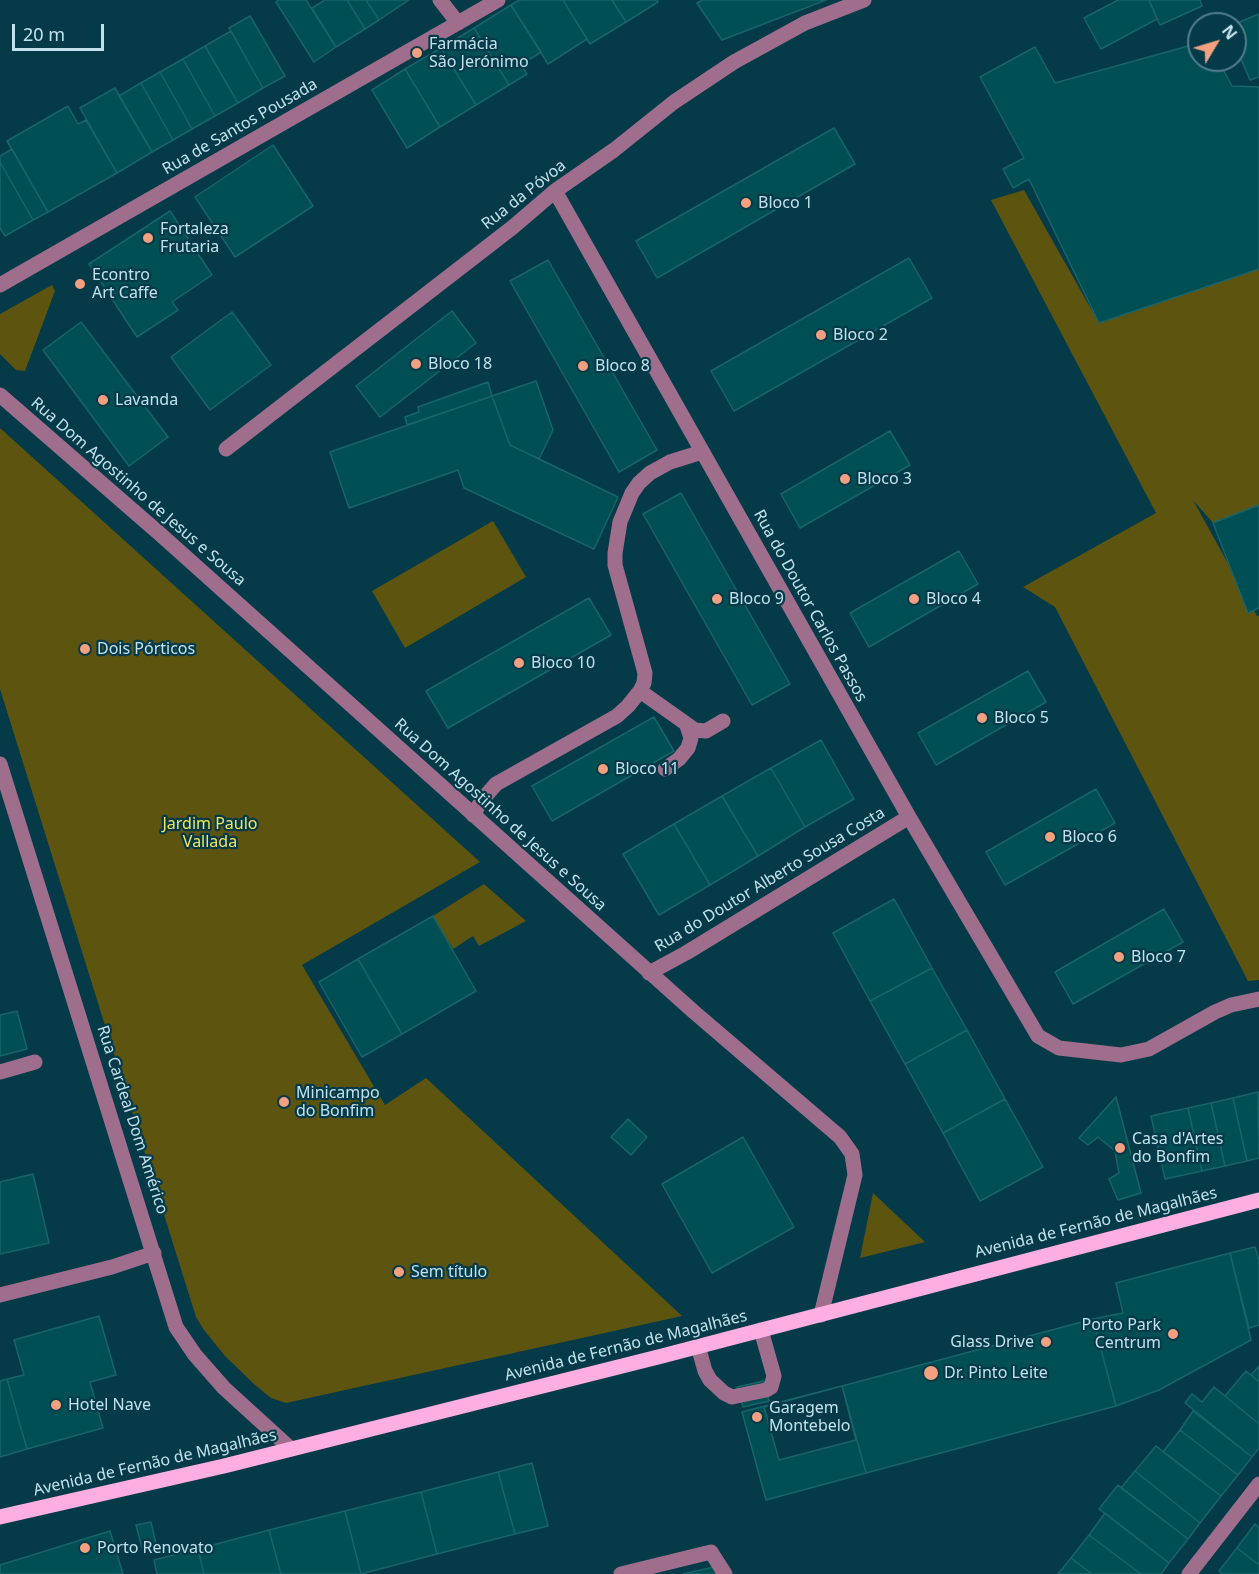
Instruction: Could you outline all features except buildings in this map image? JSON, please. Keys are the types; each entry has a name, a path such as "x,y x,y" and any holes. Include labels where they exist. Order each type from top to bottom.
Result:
{"main road":[{"name":"Avenida de Fernão de Magalhães","path":"0,1517 291,1449 821,1315 1259,1200"}],"street":[{"path":"440,0 458,23"},
{"name":"Rua de Santos Pousada","path":"0,285 498,0"},
{"name":"Rua da Póvoa","path":"226,449 504,234 555,191 614,150 674,102 734,62 805,22 864,0"},
{"name":"Rua do Doutor Carlos Passos","path":"555,191 909,817 1038,1036 1059,1048 1121,1054 1149,1048 1215,1012 1231,1005 1253,1000"},
{"name":"Rua Dom Agostinho de Jesus e Sousa","path":"0,394 160,534 649,973 840,1137 852,1154 855,1175 821,1315"},
{"path":"473,815 496,784 617,716 640,691 645,673 615,565 620,522 632,493 650,473 660,467 702,452"},
{"path":"640,691 695,730 706,731 723,721"},
{"path":"665,769 679,759 688,748 691,738 687,726"},
{"name":"Rua Cardeal Dom Américo","path":"0,764 176,1327 189,1348 224,1388 291,1449"},
{"name":"Rua do Doutor Alberto Sousa Costa","path":"649,973 686,953 909,817"},
{"path":"0,1072 35,1062"},
{"path":"0,1295 112,1267 154,1253"},
{"path":"698,1346 705,1371 710,1380 724,1394 732,1397 766,1390 771,1387 774,1376 761,1330"},
{"path":"1189,1574 1259,1484"},
{"path":"621,1574 711,1552 725,1574"}],"green space":[{"path":"1024,190 1099,323 1259,269 1259,505 1213,523 1193,500 1259,616 1259,980 1248,981 1055,607 1023,587 1156,513 991,200"},
{"path":"52,285 55,291 25,371 16,370 0,354 0,314"},
{"name":"Jardim Paulo Vallada","path":"0,428 480,862 302,965 385,1105 426,1078 682,1316 286,1403 271,1398 255,1385 225,1356 204,1330 196,1317 0,689"},
{"path":"493,521 526,577 405,648 372,591"},
{"path":"484,884 526,921 479,946 473,936 453,949 433,916"},
{"path":"873,1193 925,1242 860,1258"}],"place":[{"name":"Farmácia São Jerónimo","path":"417,53"},
{"name":"Bloco 1","path":"746,203"},
{"name":"Fortaleza Frutaria","path":"148,238"},
{"name":"Econtro Art Caffe","path":"80,284"},
{"name":"Bloco 2","path":"821,335"},
{"name":"Bloco 18","path":"416,364"},
{"name":"Bloco 8","path":"583,366"},
{"name":"Lavanda","path":"103,400"},
{"name":"Bloco 3","path":"845,479"},
{"name":"Bloco 9","path":"717,599"},
{"name":"Bloco 4","path":"914,599"},
{"name":"Dois Pórticos","path":"85,649"},
{"name":"Bloco 10","path":"519,663"},
{"name":"Bloco 5","path":"982,718"},
{"name":"Bloco 11","path":"603,769"},
{"name":"Bloco 6","path":"1050,837"},
{"name":"Bloco 7","path":"1119,957"},
{"name":"Minicampo do Bonfim","path":"284,1102"},
{"name":"Casa d'Artes do Bonfim","path":"1120,1148"},
{"name":"Sem título","path":"399,1272"},
{"name":"Porto Park Centrum","path":"1173,1334"},
{"name":"Glass Drive","path":"1046,1342"},
{"name":"Dr. Pinto Leite","path":"931,1373"},
{"name":"Hotel Nave","path":"56,1405"},
{"name":"Garagem Montebelo","path":"757,1417"},
{"name":"Porto Renovato","path":"85,1548"}]}
